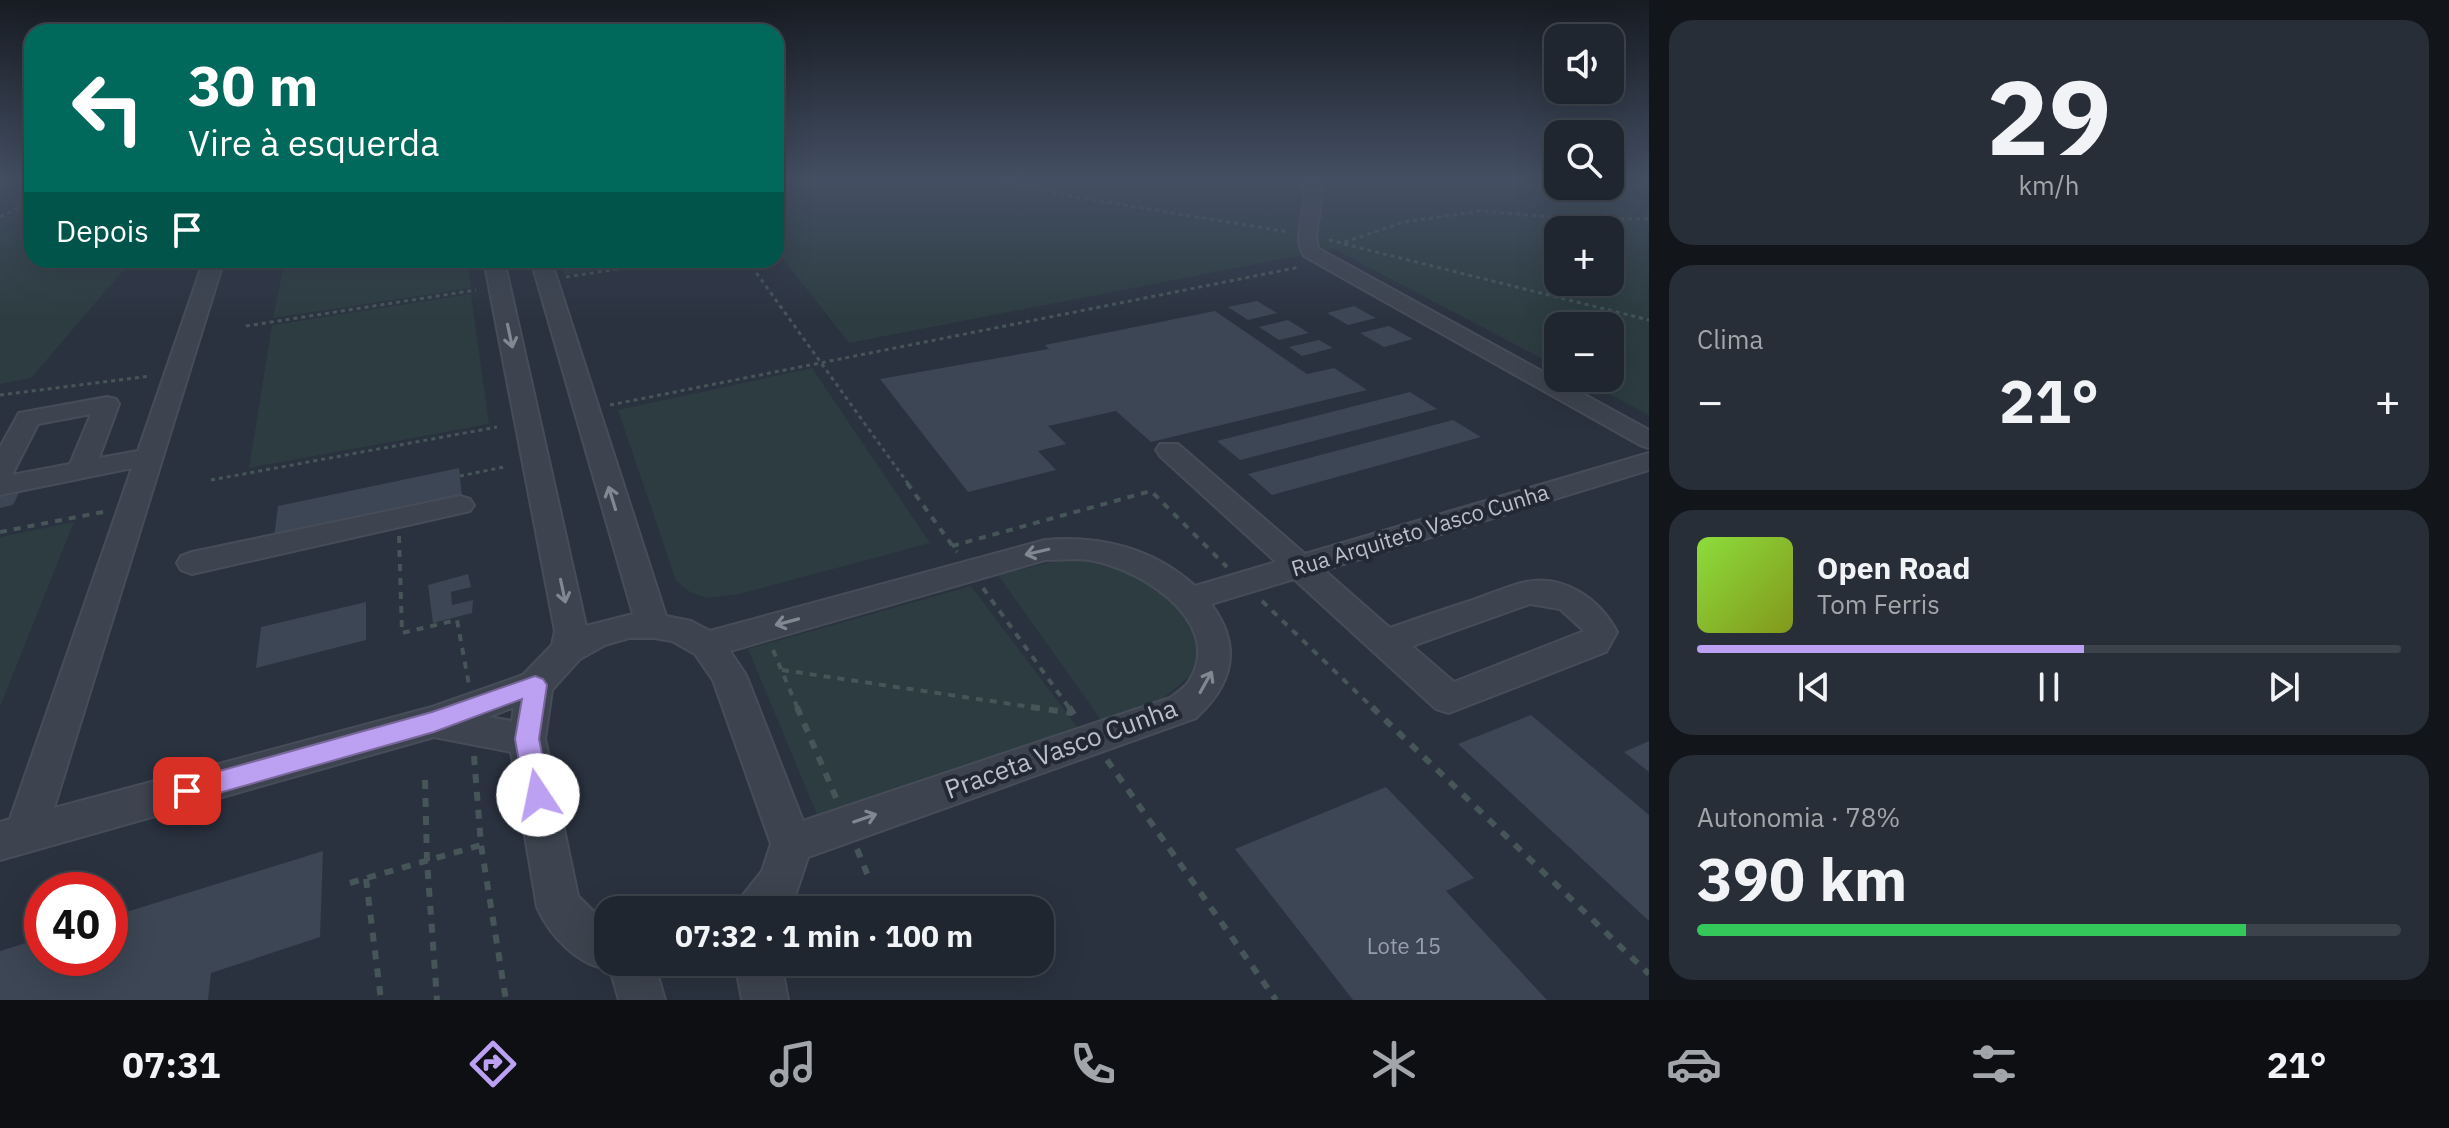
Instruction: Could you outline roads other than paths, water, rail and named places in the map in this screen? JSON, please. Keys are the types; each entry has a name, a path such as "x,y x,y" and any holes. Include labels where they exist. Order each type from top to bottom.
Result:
{"street":[{"path":"1310,227 1308,247 1326,261 1649,440"},
{"path":"12,838 133,506 211,268"},
{"path":"496,268 571,631 568,650"},
{"path":"544,270 637,581 654,626"},
{"path":"0,473 28,418 107,404 81,471"},
{"path":"1169,450 1449,699 1594,643 1601,632 1594,617 1581,606 1553,594 1528,593 1386,642"},
{"path":"0,486 149,457"},
{"name":"Rua Arquiteto Vasco Cunha","path":"1191,599 1649,461"},
{"path":"192,563 399,518 460,490"},
{"name":"Praceta Vasco Cunha","path":"707,645 962,558 1076,548 1112,553 1158,572 1191,599 1213,634 1216,661 1204,689 1183,708 1083,726 847,824 791,844"},
{"path":"12,838 434,722 473,718 535,685 568,650 594,636 629,626 654,626 679,630 707,645 729,675 791,844 780,882 769,896"},
{"path":"535,685 527,739 559,907 594,943"},
{"path":"473,718 527,739"},
{"path":"635,976 642,1000"},
{"path":"761,976 765,1000"}]}
